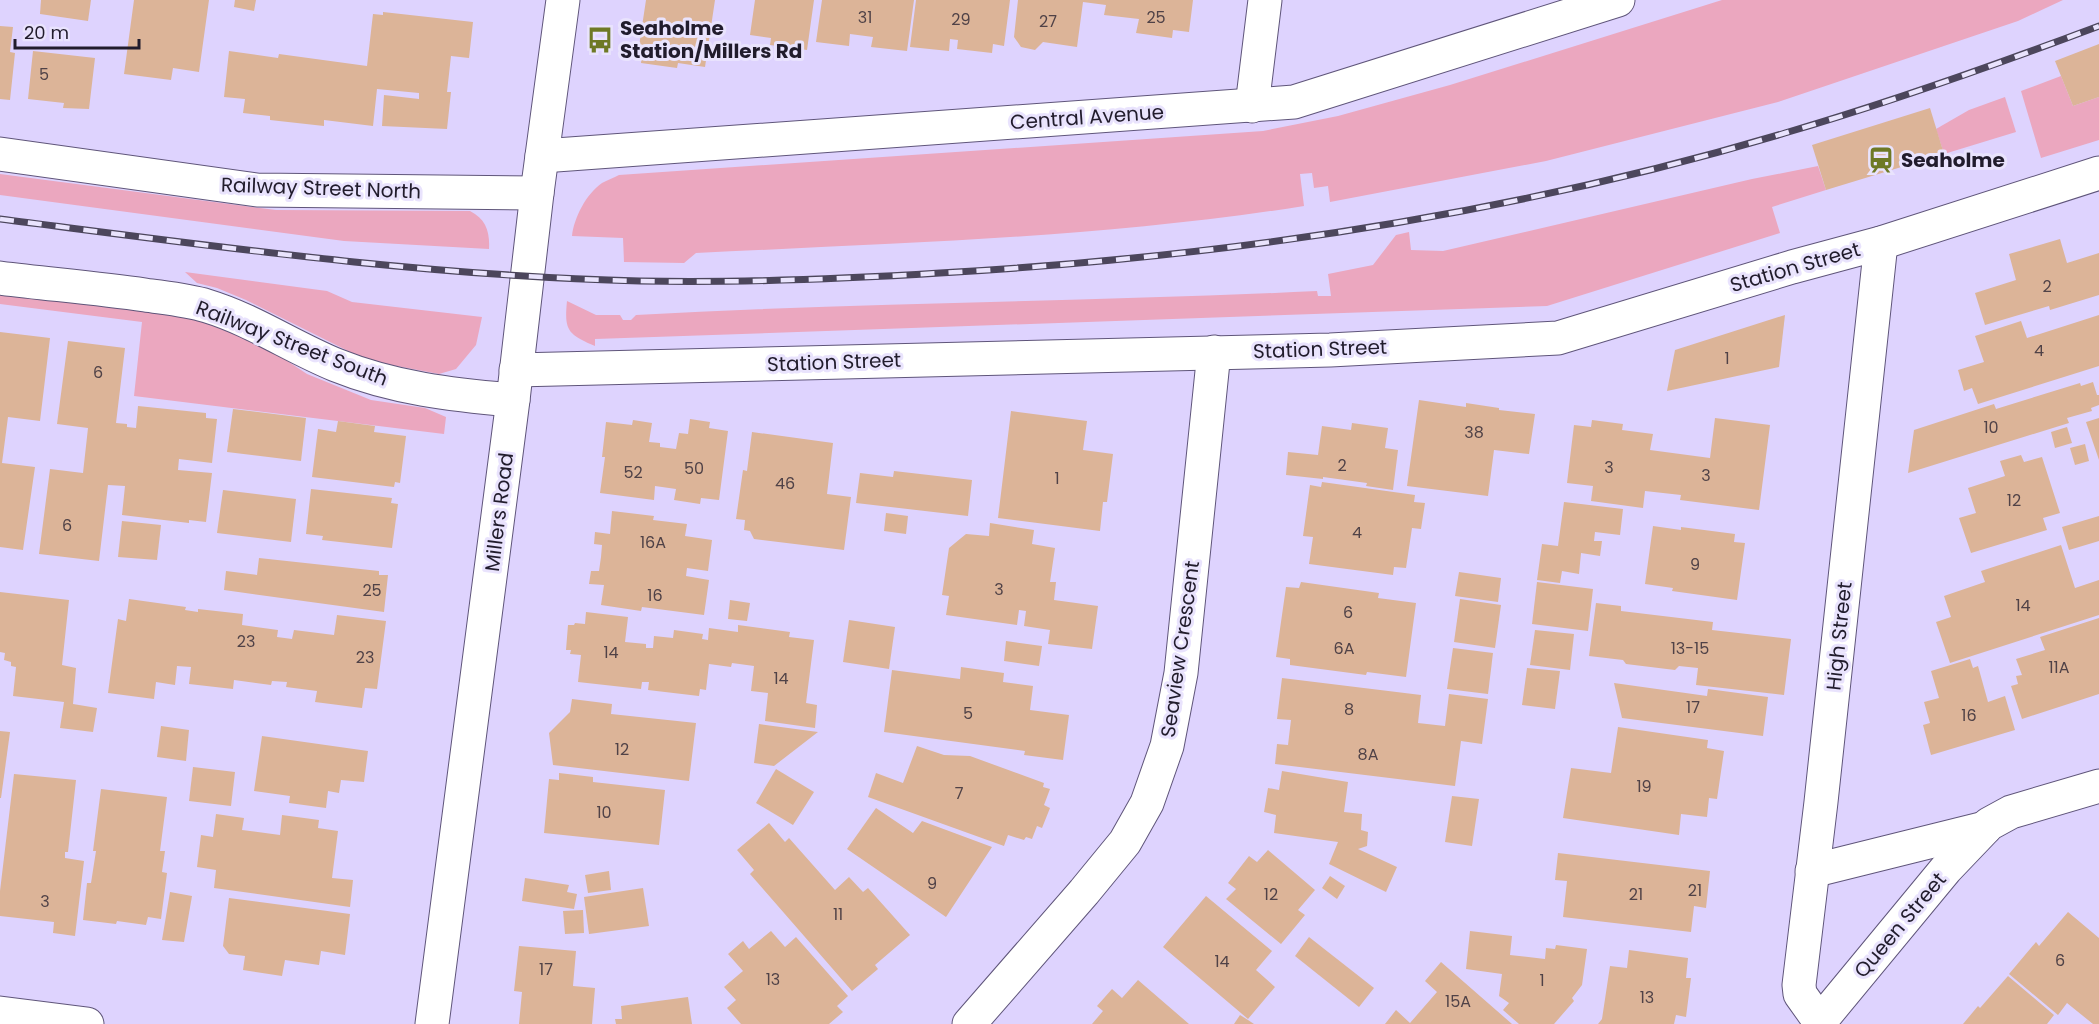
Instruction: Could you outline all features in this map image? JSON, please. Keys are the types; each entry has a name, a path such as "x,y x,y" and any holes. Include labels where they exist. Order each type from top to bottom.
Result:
{"street":[{"name":"Millers Road","path":"432,1024 563,0"},
{"path":"1252,106 1265,0"},
{"name":"Central Avenue","path":"542,156 1294,102 1618,0"},
{"name":"Railway Street North","path":"0,154 257,190 537,193"},
{"name":"Station Street","path":"514,385 1558,338 1792,267 1881,243 2099,173"},
{"name":"High Street","path":"1819,1023 1800,994 1799,985 1881,243"},
{"name":"Railway Street South","path":"0,278 132,293 205,306 233,315 316,357 404,386 442,393 514,385"},
{"name":"Seaview Crescent","path":"969,1024 1118,850 1147,803 1167,746 1181,673 1214,352"},
{"name":"Queen Street","path":"1819,1023 1946,869 1985,828 2011,812 2099,786"},
{"name":"Queen Street","path":"1812,871 1985,828"},
{"path":"0,1013 87,1024"}],"shaded area":[{"path":"1722,0 2063,0 2018,21 1778,102 1546,161 1330,202 1328,186 1314,188 1312,173 1300,174 1304,206 1228,217 1001,238 696,253 684,263 624,262 623,238 572,236 578,214 591,193 602,183 619,175 1263,131 1338,116 1450,85"},
{"path":"2061,76 2073,106 2099,97 2099,140 2041,158 2021,91"},
{"path":"2005,97 2016,132 1944,154 1936,129 1969,110"},
{"path":"1818,166 1826,190 1772,207 1780,233 1547,306 595,339 595,346 573,334 566,319 567,301 596,315 620,315 623,320 631,320 636,315 806,307 1317,291 1318,296 1331,296 1328,274 1373,265 1396,235 1409,232 1411,250 1443,251 1752,179"},
{"path":"0,174 276,210 470,211 480,218 486,227 489,249 344,241 0,195"},
{"path":"185,272 327,291 352,302 482,317 476,345 456,369 439,374 386,364 356,355 246,300 217,288 197,283"},
{"path":"0,291 195,319 230,331 274,352 307,374 371,400 425,408 446,417 444,434 134,396 142,322 0,304"}],"building":[{"path":"41,0 91,0 88,21 40,14"},
{"path":"134,0 209,0 199,72 173,68 171,80 124,74"},
{"path":"235,0 256,0 254,11 234,7"},
{"path":"646,0 715,0 705,67 678,63 677,68 641,63 642,54 638,53"},
{"path":"755,0 814,0 807,50 770,45 771,38 750,35"},
{"path":"822,0 914,0 907,51 871,47 873,37 850,34 849,46 816,42"},
{"path":"916,0 1010,0 1004,46 993,44 992,53 957,49 958,40 950,39 949,51 910,47"},
{"path":"1018,0 1193,0 1189,32 1173,30 1172,38 1136,33 1139,19 1104,15 1106,5 1083,2 1077,47 1043,42 1035,50 1021,47 1014,37"},
{"path":"383,12 473,22 469,58 451,56 447,92 451,92 447,129 382,126 384,95 419,99 419,93 377,89 373,126 324,120 324,126 270,120 270,116 243,113 245,99 224,97 229,51 278,58 279,54 367,66 373,14 383,15"},
{"path":"0,26 13,27 10,52 15,53 10,100 0,99"},
{"path":"2099,44 2099,97 2073,106 2055,61"},
{"path":"33,51 95,58 89,109 63,108 64,103 28,99"},
{"path":"1930,108 1944,154 1826,190 1812,145"},
{"path":"2060,239 2067,263 2099,253 2099,295 2050,310 2049,306 1985,325 1975,293 2016,280 2009,254"},
{"path":"1785,315 1779,367 1667,391 1675,350"},
{"path":"2099,315 2099,366 1978,404 1972,388 1964,391 1958,370 1984,362 1975,336 2021,321 2027,338"},
{"path":"0,332 50,338 40,421 8,417 2,463 35,467 23,550 0,547"},
{"path":"68,341 125,348 116,423 136,428 138,406 206,413 206,418 217,419 212,463 179,459 178,470 212,473 206,522 189,520 189,523 122,515 125,486 108,485 99,561 39,554 50,469 83,473 88,428 57,424"},
{"path":"2093,382 2097,395 2099,395 2099,405 2091,408 2092,411 2067,418 2069,423 1908,473 1914,430 1994,404 1996,409 2080,383 2081,386"},
{"path":"1419,400 1466,407 1466,403 1535,414 1529,454 1494,450 1488,496 1407,486"},
{"path":"233,409 306,418 301,461 227,452"},
{"path":"1011,411 1087,421 1083,450 1113,454 1107,502 1103,502 1100,531 998,518"},
{"path":"1715,418 1770,425 1759,510 1680,500 1681,495 1645,491 1643,508 1591,501 1593,486 1567,483 1574,425 1591,427 1592,420 1623,424 1622,430 1653,434 1650,450 1710,458"},
{"path":"2099,418 2099,460 2086,422"},
{"path":"690,419 710,422 709,428 728,431 719,500 701,498 700,504 674,500 676,489 655,486 654,500 600,493 605,457 602,457 606,422 632,425 633,420 652,423 649,442 660,443 660,447 676,449 679,433 688,434"},
{"path":"338,421 375,426 374,432 406,436 400,483 395,482 394,487 312,477 318,429 336,432"},
{"path":"1352,423 1388,428 1385,448 1398,450 1393,490 1366,486 1367,483 1286,475 1288,452 1318,455 1322,426 1351,430"},
{"path":"2067,427 2072,443 2055,448 2051,432"},
{"path":"752,432 833,443 827,494 851,497 844,550 754,539 750,531 744,530 745,520 736,519 743,470 747,471"},
{"path":"2085,444 2089,461 2075,465 2070,448"},
{"path":"2021,455 2024,462 2042,457 2060,513 2043,518 2047,530 1971,553 1959,518 1976,513 1968,488 2005,476 2000,461"},
{"path":"894,471 972,480 968,516 856,503 860,473 893,477"},
{"path":"1322,482 1415,495 1414,502 1425,503 1421,529 1412,528 1406,568 1394,567 1393,575 1309,564 1313,537 1303,536 1310,485 1321,487"},
{"path":"311,489 392,498 391,503 398,504 392,548 322,540 323,536 306,534"},
{"path":"223,490 296,499 291,542 217,533"},
{"path":"1564,502 1623,509 1620,535 1595,532 1594,541 1602,541 1600,556 1581,553 1579,574 1562,571 1560,583 1537,580 1542,544 1558,546"},
{"path":"612,511 654,516 653,520 687,524 685,536 712,540 708,571 687,568 686,576 709,580 704,615 642,607 641,611 601,605 604,585 589,584 591,571 599,571 601,557 602,545 594,544 595,532 610,534"},
{"path":"886,513 908,516 906,534 884,531"},
{"path":"2099,516 2099,541 2069,550 2062,527"},
{"path":"122,521 161,525 157,560 118,557"},
{"path":"990,523 1034,530 1032,544 1055,548 1050,582 1056,582 1054,600 1098,606 1092,649 1048,644 1050,630 1024,626 1026,611 1019,610 1017,625 946,615 949,596 942,595 949,548 966,534 989,536"},
{"path":"1653,526 1735,534 1734,542 1745,543 1737,600 1672,591 1673,588 1645,584"},
{"path":"2061,545 2075,588 2099,580 2099,615 1950,663 1936,622 1951,617 1944,596 1985,582 1981,571"},
{"path":"259,558 379,571 379,575 388,575 384,612 224,590 226,571 257,575"},
{"path":"1459,572 1501,578 1498,602 1455,596"},
{"path":"1301,582 1379,593 1378,598 1416,603 1406,677 1367,672 1366,675 1290,665 1290,659 1276,657 1286,587 1299,588"},
{"path":"1537,582 1593,589 1588,631 1532,624"},
{"path":"0,592 69,600 62,665 76,668 73,704 97,708 93,732 60,728 64,702 13,696 16,667 4,660 5,653 0,652"},
{"path":"129,599 186,607 185,610 198,612 198,609 243,614 242,625 278,630 277,637 292,639 294,630 334,635 337,615 386,621 377,689 365,688 362,708 315,702 317,691 286,687 287,682 272,681 271,685 234,680 233,689 189,684 191,667 177,666 175,685 156,682 154,699 108,693 118,619 126,621"},
{"path":"1460,599 1501,605 1495,648 1454,642"},
{"path":"730,600 750,603 747,621 728,619"},
{"path":"1596,603 1621,606 1621,611 1713,622 1712,630 1791,639 1784,695 1696,685 1698,668 1679,666 1675,670 1626,664 1623,660 1589,656"},
{"path":"586,612 628,617 625,642 646,644 646,648 653,648 654,636 673,638 674,630 703,634 702,639 708,640 709,628 738,632 738,625 790,632 789,637 814,640 806,703 817,705 815,728 765,721 768,693 751,691 754,666 732,663 731,667 709,664 706,690 700,689 699,696 648,690 649,682 642,682 641,689 578,682 581,655 570,654 571,650 566,650 568,625 585,624"},
{"path":"2099,618 2099,694 2022,719 2011,686 2018,684 2016,676 2022,675 2016,659 2045,650 2040,637"},
{"path":"849,620 895,627 889,669 843,662"},
{"path":"1535,630 1574,634 1570,670 1530,665"},
{"path":"1006,641 1042,646 1039,666 1004,661"},
{"path":"1453,648 1493,653 1488,694 1447,689"},
{"path":"1970,659 1973,668 1978,666 1988,702 2005,696 2015,730 1931,755 1923,725 1930,723 1924,702 1939,698 1931,671"},
{"path":"961,667 1004,673 1003,682 1033,686 1030,710 1069,715 1063,760 1024,755 1025,751 884,732 892,670 960,679"},
{"path":"1527,668 1560,671 1555,709 1522,705"},
{"path":"1282,678 1421,695 1418,723 1445,726 1449,694 1488,699 1482,744 1461,741 1455,786 1275,764 1277,744 1288,745 1291,720 1277,719"},
{"path":"1614,683 1707,696 1708,689 1768,697 1763,736 1622,718"},
{"path":"572,699 612,704 611,714 696,723 689,781 553,765 549,733 570,712"},
{"path":"759,724 818,732 774,766 754,763"},
{"path":"161,726 189,730 186,761 157,757"},
{"path":"1618,727 1708,740 1707,748 1724,751 1717,799 1709,798 1707,817 1681,814 1679,835 1563,818 1571,768 1611,773"},
{"path":"0,731 10,732 1,798 0,798"},
{"path":"262,736 368,751 364,782 341,780 339,793 328,791 326,808 289,803 290,796 254,791"},
{"path":"917,746 944,755 970,756 1044,783 1043,787 1050,789 1044,805 1050,808 1042,828 1037,826 1032,839 1026,837 1024,840 1008,835 1004,846 868,797 876,773 903,783"},
{"path":"193,767 235,772 231,806 189,801"},
{"path":"776,769 814,792 793,825 756,803"},
{"path":"1282,771 1348,782 1344,812 1362,814 1361,830 1368,832 1367,846 1358,849 1397,867 1386,892 1329,864 1338,842 1274,833 1276,815 1264,812 1268,788 1279,790"},
{"path":"559,773 593,777 593,782 665,790 659,845 544,833 549,779 559,780"},
{"path":"14,774 76,780 68,852 65,852 65,858 84,861 75,936 53,933 54,922 0,916 0,891"},
{"path":"101,789 167,797 160,851 165,851 162,872 167,873 161,919 148,917 146,925 83,920 87,883 91,883 96,851 93,851"},
{"path":"1452,796 1479,799 1472,846 1445,842"},
{"path":"876,808 913,833 922,821 992,847 946,917 847,849"},
{"path":"216,814 244,818 242,830 280,835 282,815 319,820 318,828 338,831 332,878 353,880 350,907 214,888 216,870 197,867 201,835 213,837"},
{"path":"769,823 785,842 789,838 835,890 849,877 863,892 868,888 910,935 875,965 878,969 852,991 750,874 754,870 737,850"},
{"path":"1268,850 1315,890 1298,910 1305,915 1281,944 1226,899 1236,889 1228,883 1249,856 1257,862"},
{"path":"1558,853 1710,871 1706,908 1694,906 1691,932 1563,917 1567,881 1555,880"},
{"path":"609,871 611,890 588,893 585,875"},
{"path":"1330,876 1345,886 1337,899 1322,888"},
{"path":"525,878 569,885 567,892 577,894 574,909 522,901"},
{"path":"643,888 649,926 589,934 584,897"},
{"path":"170,892 192,896 184,942 162,940"},
{"path":"1206,896 1272,951 1256,970 1275,987 1248,1019 1163,947"},
{"path":"229,898 350,914 345,955 321,951 319,965 285,960 282,976 243,970 245,956 229,954 223,946"},
{"path":"583,910 584,933 565,934 563,911"},
{"path":"2068,912 2099,938 2099,1024 2093,1024 2067,1003 2058,1015 2009,974 2036,942 2039,946"},
{"path":"771,931 785,947 796,937 848,996 837,1006 843,1012 829,1024 741,1024 727,1008 736,1000 724,987 743,971 728,954 743,941 749,949"},
{"path":"1470,931 1512,936 1510,955 1545,959 1546,948 1555,949 1556,945 1587,949 1582,985 1572,998 1574,1001 1554,1024 1519,1024 1503,1010 1509,1003 1499,996 1502,974 1466,969"},
{"path":"1309,937 1374,988 1359,1007 1295,956"},
{"path":"519,946 576,951 573,986 595,988 592,1024 519,1024 522,992 514,991"},
{"path":"1629,950 1688,958 1686,978 1691,978 1686,1017 1676,1015 1674,1024 1598,1024 1602,1019 1610,966 1627,968"},
{"path":"1441,962 1512,1024 1385,1024 1396,1010 1410,1023 1437,992 1425,981"},
{"path":"2008,976 2054,1015 2047,1024 1963,1024 1978,1006 1980,1008"},
{"path":"1138,980 1189,1024 1092,1024 1103,1011 1097,1006 1112,989 1122,998"},
{"path":"688,997 692,1024 616,1024 615,1019 622,1019 621,1006"},
{"path":"1240,1015 1248,1020 1254,1024 1234,1024"}],"railway":[{"path":"0,219 319,258 560,278 640,281 790,280 1047,266 1154,256 1367,228 1577,187 1682,162 1864,109 2099,26"}],"place":[{"name":"Seaholme Station/Millers Rd","path":"600,40"},
{"name":"Seaholme","path":"1881,160"}]}
